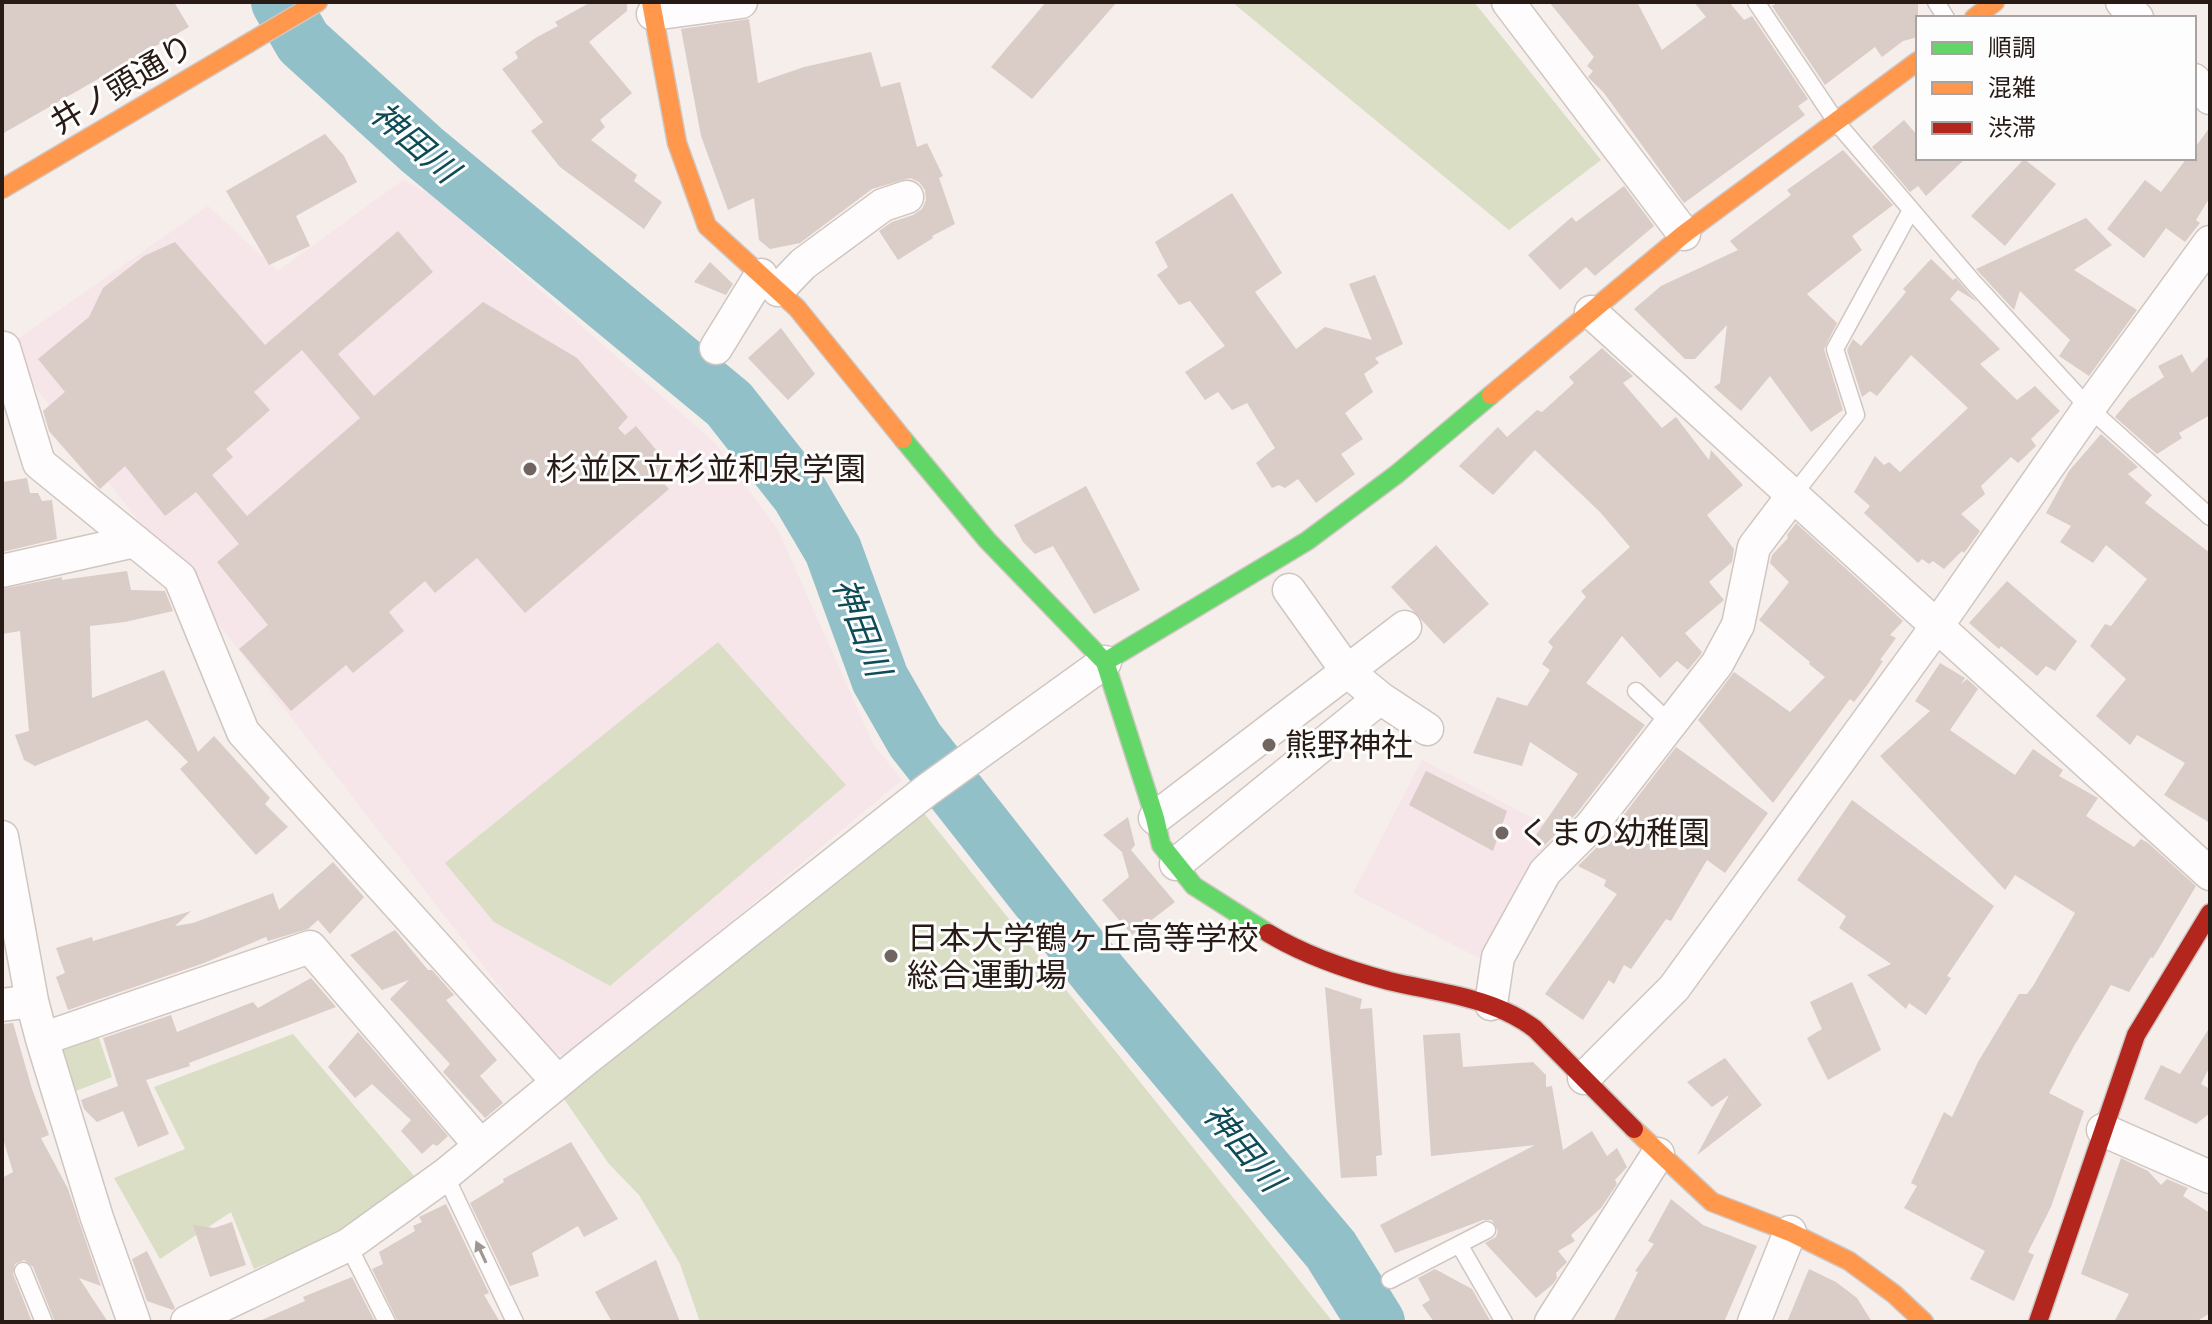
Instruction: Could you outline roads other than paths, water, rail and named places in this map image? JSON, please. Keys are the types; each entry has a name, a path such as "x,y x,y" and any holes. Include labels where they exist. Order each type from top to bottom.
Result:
{"street":[{"path":"741,2 652,8 677,143 707,226 797,308 987,540 1105,662 1161,845 1194,886 1276,938 1323,960 1386,980 1491,1004 1518,1016 1535,1029 1658,1154 1712,1202 1790,1232 1849,1261 1894,1294 1924,1322"},
{"path":"1508,2 1684,234"},
{"path":"1977,16 1995,2"},
{"name":"井ノ頭通り","path":"2,189 315,4"},
{"path":"187,1322 348,1245 445,1175 927,790 1105,662 1307,541 1397,474 1684,234 1916,63"},
{"path":"2196,82 2210,98"},
{"path":"716,348 769,283 803,264 883,205 907,197"},
{"path":"1584,1078 1674,988 2210,242"},
{"path":"1591,312 2210,874"},
{"path":"4,348 39,463 180,578 243,732 558,1082"},
{"path":"1491,1004 1498,957 1545,872 1591,826 1717,664 1738,625 1754,547 1794,494"},
{"path":"2,571 135,541"},
{"path":"1289,590 1347,671 1380,698 1427,729"},
{"path":"1155,818 1405,627"},
{"path":"1176,864 1380,698"},
{"path":"1200,783 1240,812"},
{"path":"2,837 17,1003 42,1039 97,1218 134,1322"},
{"path":"2038,1322 2136,1035 2210,913"},
{"path":"42,1039 310,947 480,1145"},
{"path":"2103,1130 2210,1177"},
{"path":"1551,1322 1658,1154"},
{"path":"1754,1322 1790,1232"}],"lane":[{"path":"1756,2 1837,123 1973,282 2089,408 2210,517"},
{"path":"1794,494 1856,415 1835,349 1911,210"},
{"path":"1636,691 1671,724"},
{"path":"445,1175 515,1322"},
{"path":"1390,1280 1487,1230"},
{"path":"348,1245 387,1322"},
{"path":"1460,1246 1504,1322"},
{"path":"23,1271 44,1322"}],"waterway":[{"name":"神田川","path":"280,2 303,42 422,150 729,404 800,494 833,550 880,679 915,740 1099,974 1331,1250 1376,1322"}],"place":[{"name":"杉並区立杉並和泉学園","path":"530,469"},
{"name":"熊野神社","path":"1269,745"},
{"name":"くまの幼稚園","path":"1502,833"},
{"name":"日本大学鶴ヶ丘高等学校 総合運動場","path":"891,956"}]}
